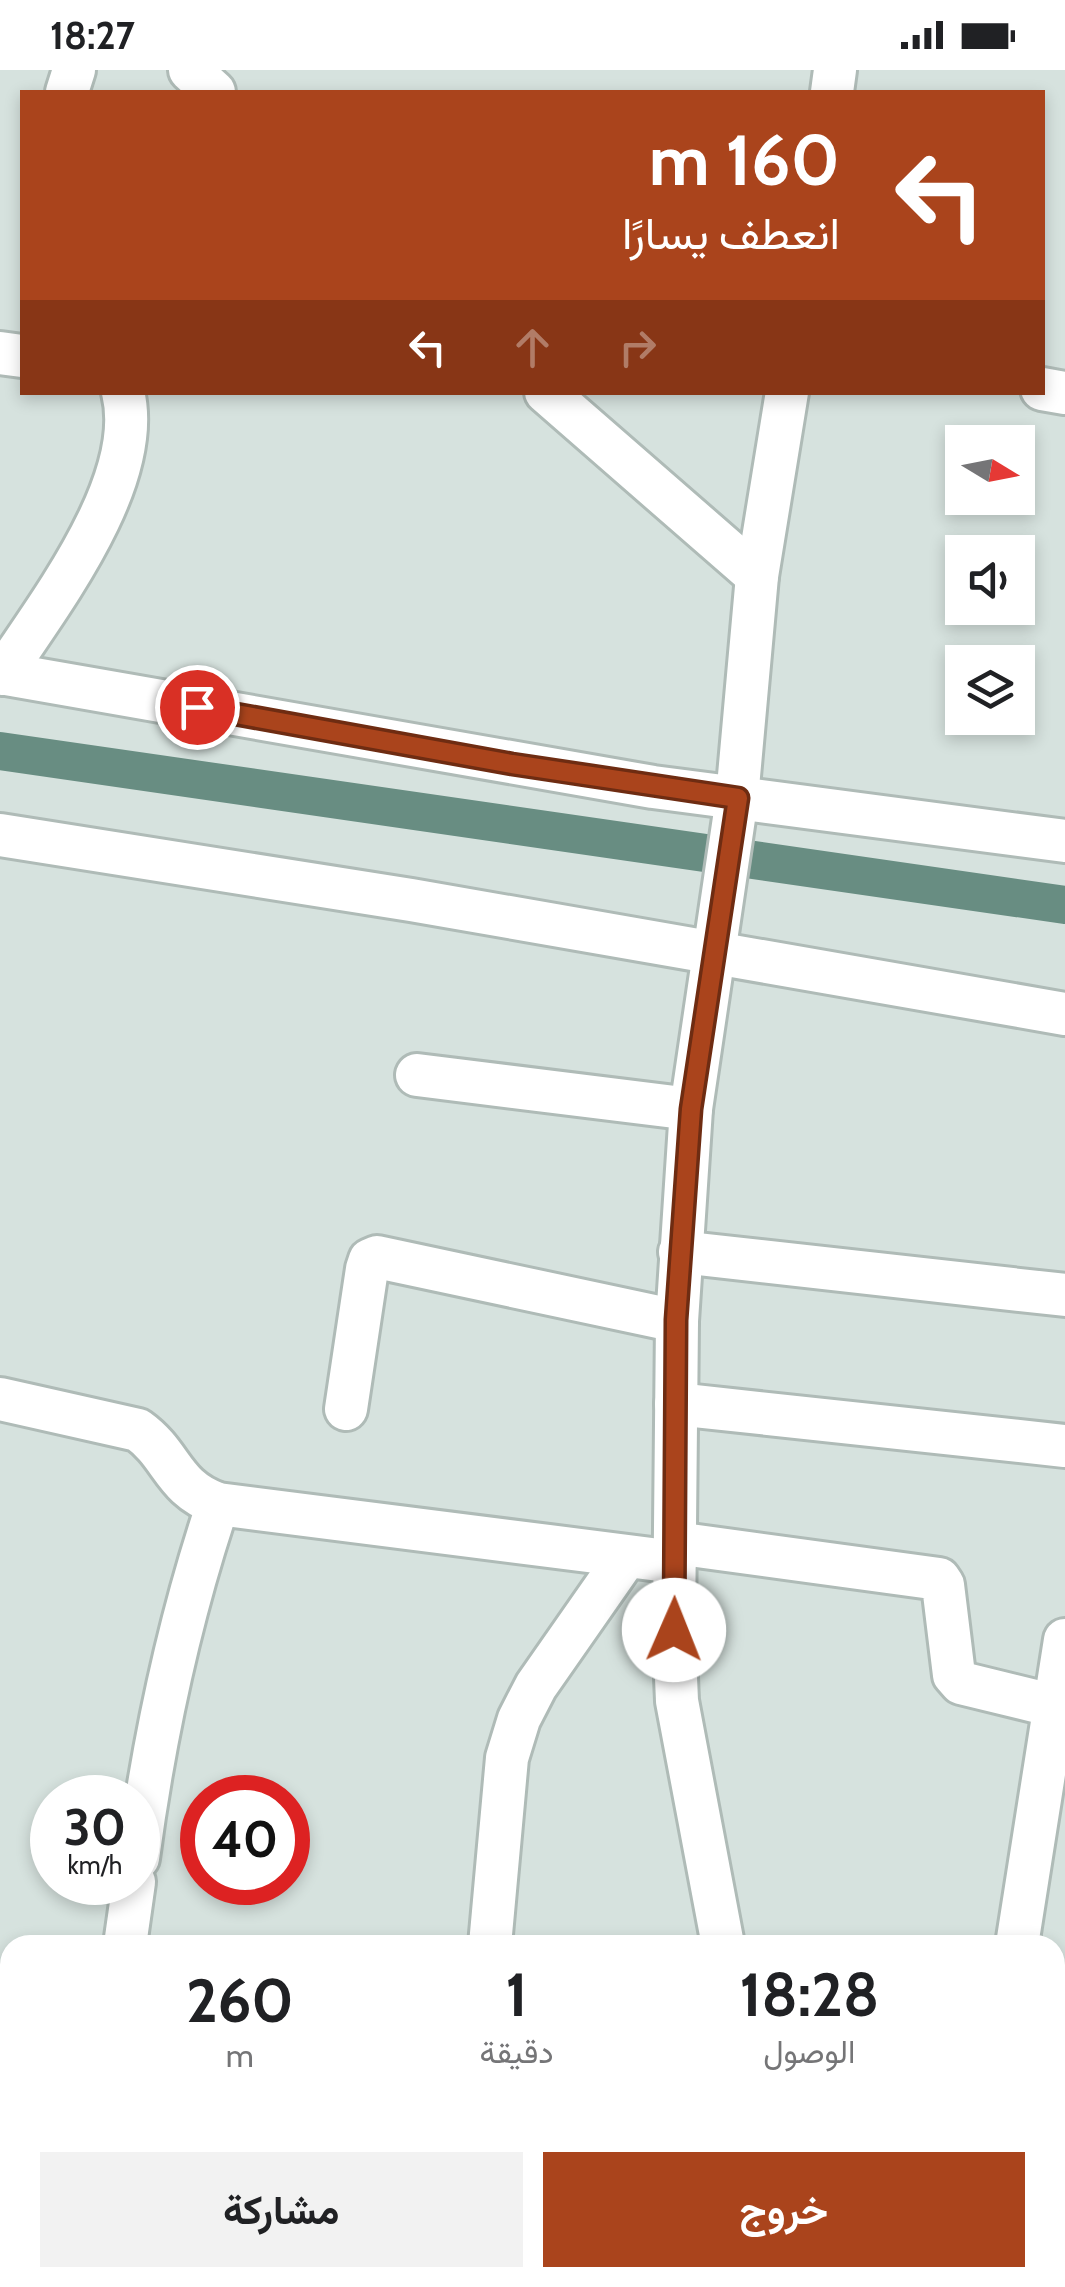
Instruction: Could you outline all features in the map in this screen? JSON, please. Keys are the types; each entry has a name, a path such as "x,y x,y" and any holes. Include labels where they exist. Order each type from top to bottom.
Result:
{"street":[{"path":"190,70 212,90"},
{"path":"123,395 123,444 110,495 89,544 2,674 530,766 1065,841"},
{"path":"549,395 757,576"},
{"path":"721,1935 677,1701 676,1320 691,1109 738,798 757,576 787,395"},
{"path":"0,835 716,952 1065,1014"},
{"path":"417,1074 691,1109"},
{"path":"680,1252 1065,1295"},
{"path":"346,1409 367,1269 370,1260 377,1257 676,1320"},
{"path":"0,1400 138,1430 150,1439 186,1488 218,1504 626,1556 675,1552 939,1580 943,1585 954,1675 961,1683 1055,1706"},
{"path":"676,1404 1065,1446"},
{"path":"152,1775 170,1671 194,1576 218,1504"},
{"path":"491,1935 508,1758 519,1719 536,1686 626,1556"},
{"path":"1019,1935 1065,1640"},
{"path":"126,1935 131,1905"}],"waterway":[{"path":"0,751 1065,905"}],"route":[{"path":"197,707 512,764 738,798 691,1109 680,1252 674,1630"}]}
